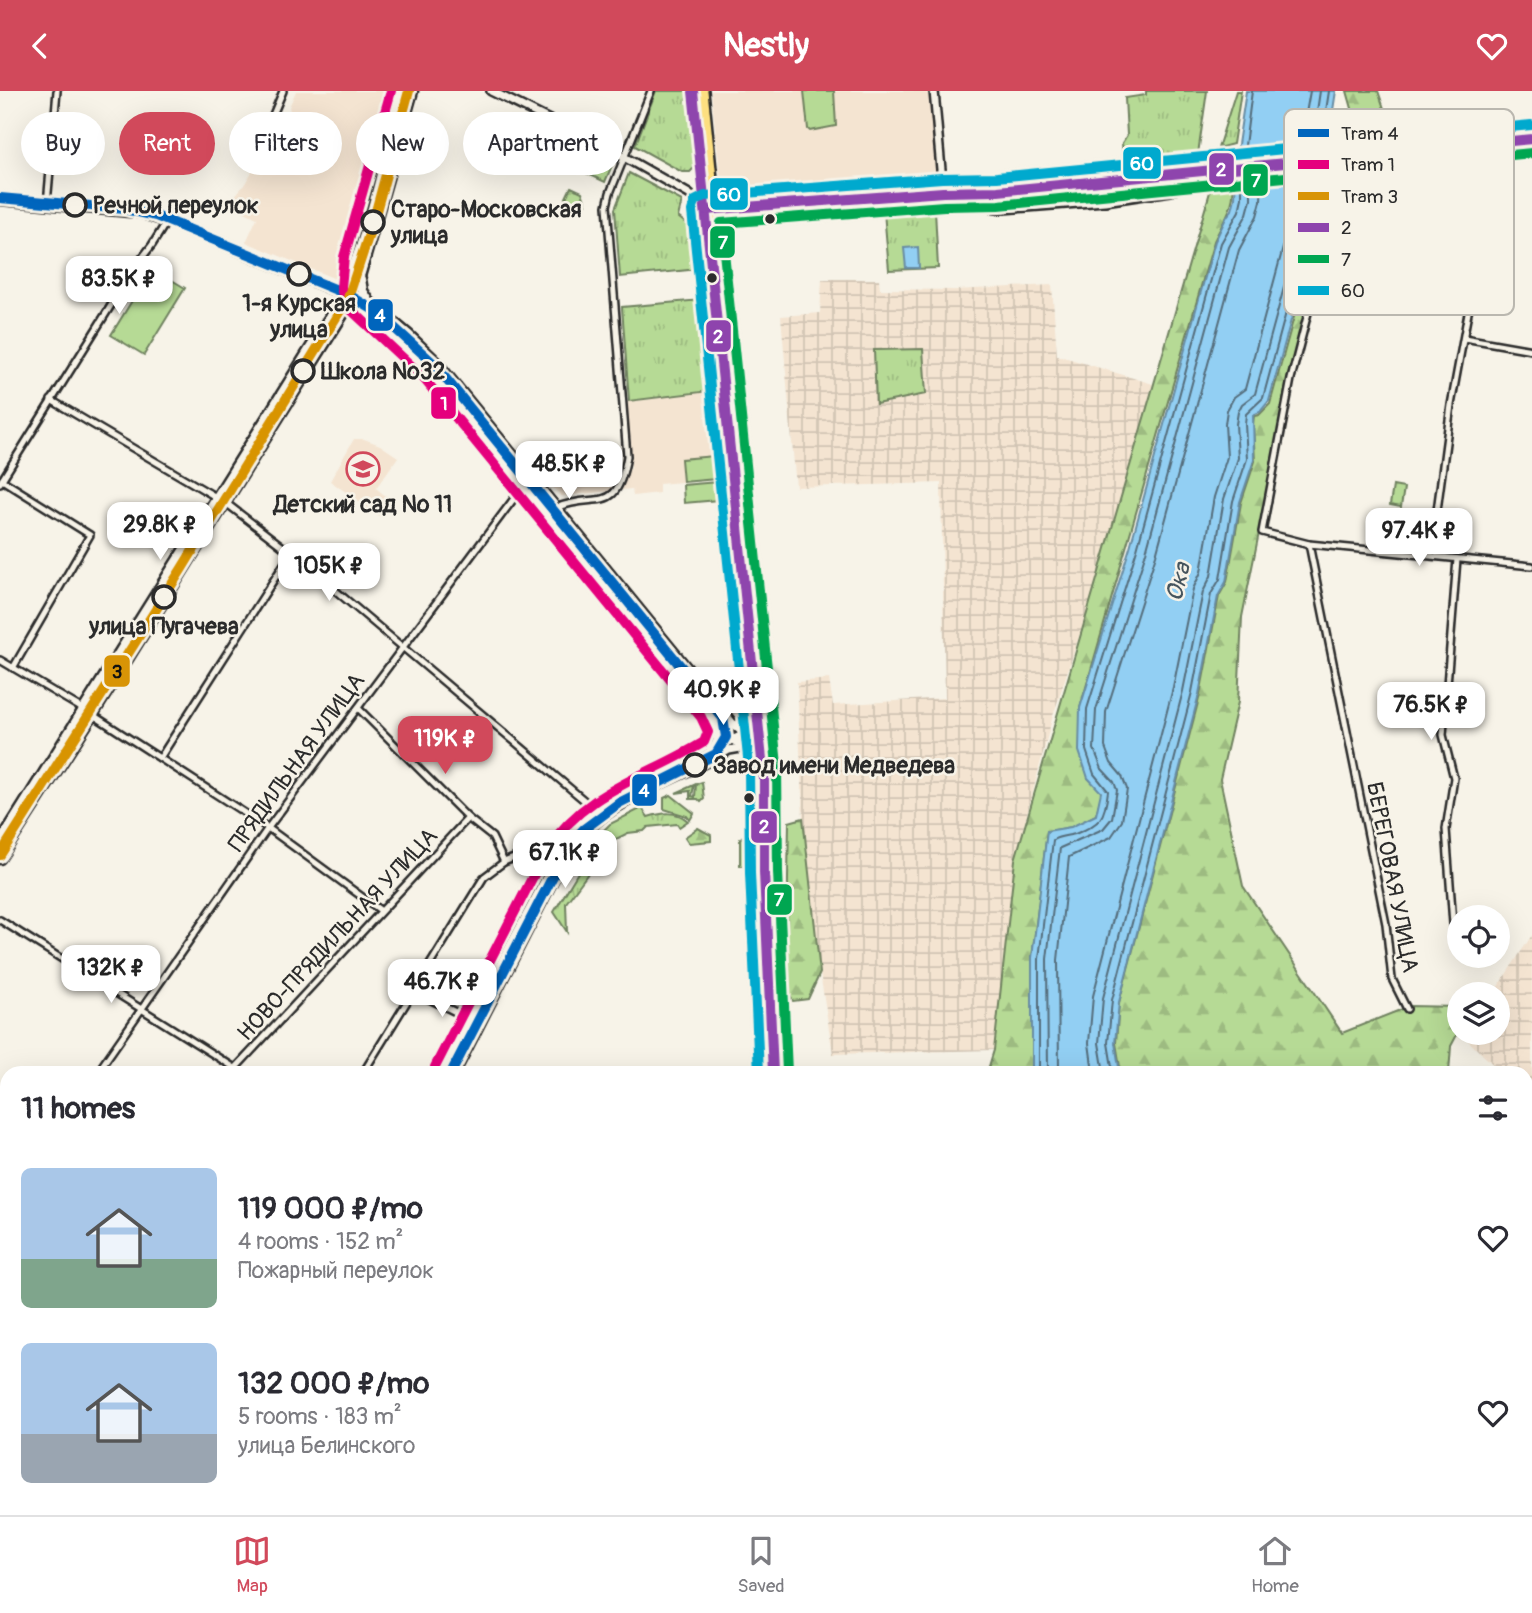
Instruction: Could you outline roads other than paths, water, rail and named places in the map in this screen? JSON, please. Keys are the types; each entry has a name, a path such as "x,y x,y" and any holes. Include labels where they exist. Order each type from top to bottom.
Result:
{"main road":[{"path":"0,842 342,294 368,216 402,91"},
{"path":"0,859 93,716 352,298 413,91"},
{"path":"693,91 710,210 765,745 773,1066"},
{"path":"703,91 710,210"},
{"path":"1514,141 1532,139"},
{"path":"710,210 943,192 1000,191 1284,163"},
{"path":"0,199 124,210 167,221 352,298 370,302"},
{"path":"361,273 363,291 370,302 436,361 728,718 745,734 764,733"},
{"path":"352,298 428,367 731,739 747,747 765,745"},
{"path":"765,745 773,775 773,872 782,1066"}],"street":[{"path":"47,204 57,91"},
{"path":"274,112 283,91"},
{"path":"492,91 624,157 689,194 710,210"},
{"path":"556,508 606,499 618,488 624,472 627,456 607,206 650,91"},
{"path":"934,91 943,192"},
{"path":"1182,158 1194,162 1197,172 1193,185 1171,192 1105,202 1000,210 979,204 962,191 978,183 1026,175 1182,158"},
{"path":"1000,191 993,201 1000,210"},
{"path":"13,668 90,535 1,482 135,267 167,221"},
{"path":"1308,315 1292,379 1262,531 1309,544 1532,566"},
{"path":"1431,557 1451,405 1468,315"},
{"path":"1464,338 1532,350"},
{"path":"51,400 226,503 291,553 601,818"},
{"name":"ПРЯДИЛЬНАЯ УЛИЦА","path":"102,1066 268,828 530,477"},
{"name":"БЕРЕГОВАЯ УЛИЦА","path":"1309,544 1386,924 1392,979 1406,1009"},
{"path":"160,758 291,553"},
{"path":"1452,905 1446,828 1454,778 1443,735 1457,559"},
{"path":"0,660 84,710 268,828 380,910"},
{"path":"358,708 468,818 492,837 504,862"},
{"path":"724,753 731,739 728,718"},
{"path":"712,749 718,734 715,719"},
{"path":"447,1066 563,843 594,811 610,800 745,734"},
{"path":"459,1066 571,848 601,818 625,804 724,753 747,747"},
{"name":"НОВО-ПРЯДИЛЬНАЯ УЛИЦА","path":"238,1066 468,818"},
{"path":"367,1066 481,881 504,862 556,841 571,848"},
{"path":"0,921 143,1009 226,1066"},
{"path":"415,992 480,1024"}],"water":[{"name":"Ока","path":"1246,91 1336,91 1333,109 1284,109 1284,315 1292,315 1269,401 1260,412 1253,415 1254,460 1240,502 1226,582 1218,596 1199,694 1119,1002 1115,1043 1119,1066 1032,1066 1032,958 1047,831 1071,827 1096,815 1101,792 1088,778 1079,751 1080,708 1130,547 1215,241 1232,210"},
{"path":"918,247 919,268 906,268 904,248"}],"tram line":[{"name":"1","path":"391,91 344,257 341,287 345,304 421,375 701,717 708,732 704,742 598,799 562,830 546,851 436,1066"},
{"name":"3","path":"0,855 181,570 348,298 373,222 409,91"},
{"name":"4","path":"0,198 125,209 156,216 349,295 377,312 433,363 723,718 726,737 716,754 619,803 584,829 569,845 455,1066"}],"place":[{"name":"Речной переулок","path":"75,205"},
{"name":"Старо-Московская улица","path":"373,222"},
{"name":"1-я Курская улица","path":"299,274"},
{"name":"Школа №32","path":"303,371"},
{"name":"Детский сад № 11","path":"363,469"},
{"name":"улица Пугачева","path":"164,597"},
{"name":"Завод имени Медведева","path":"695,765"}]}
